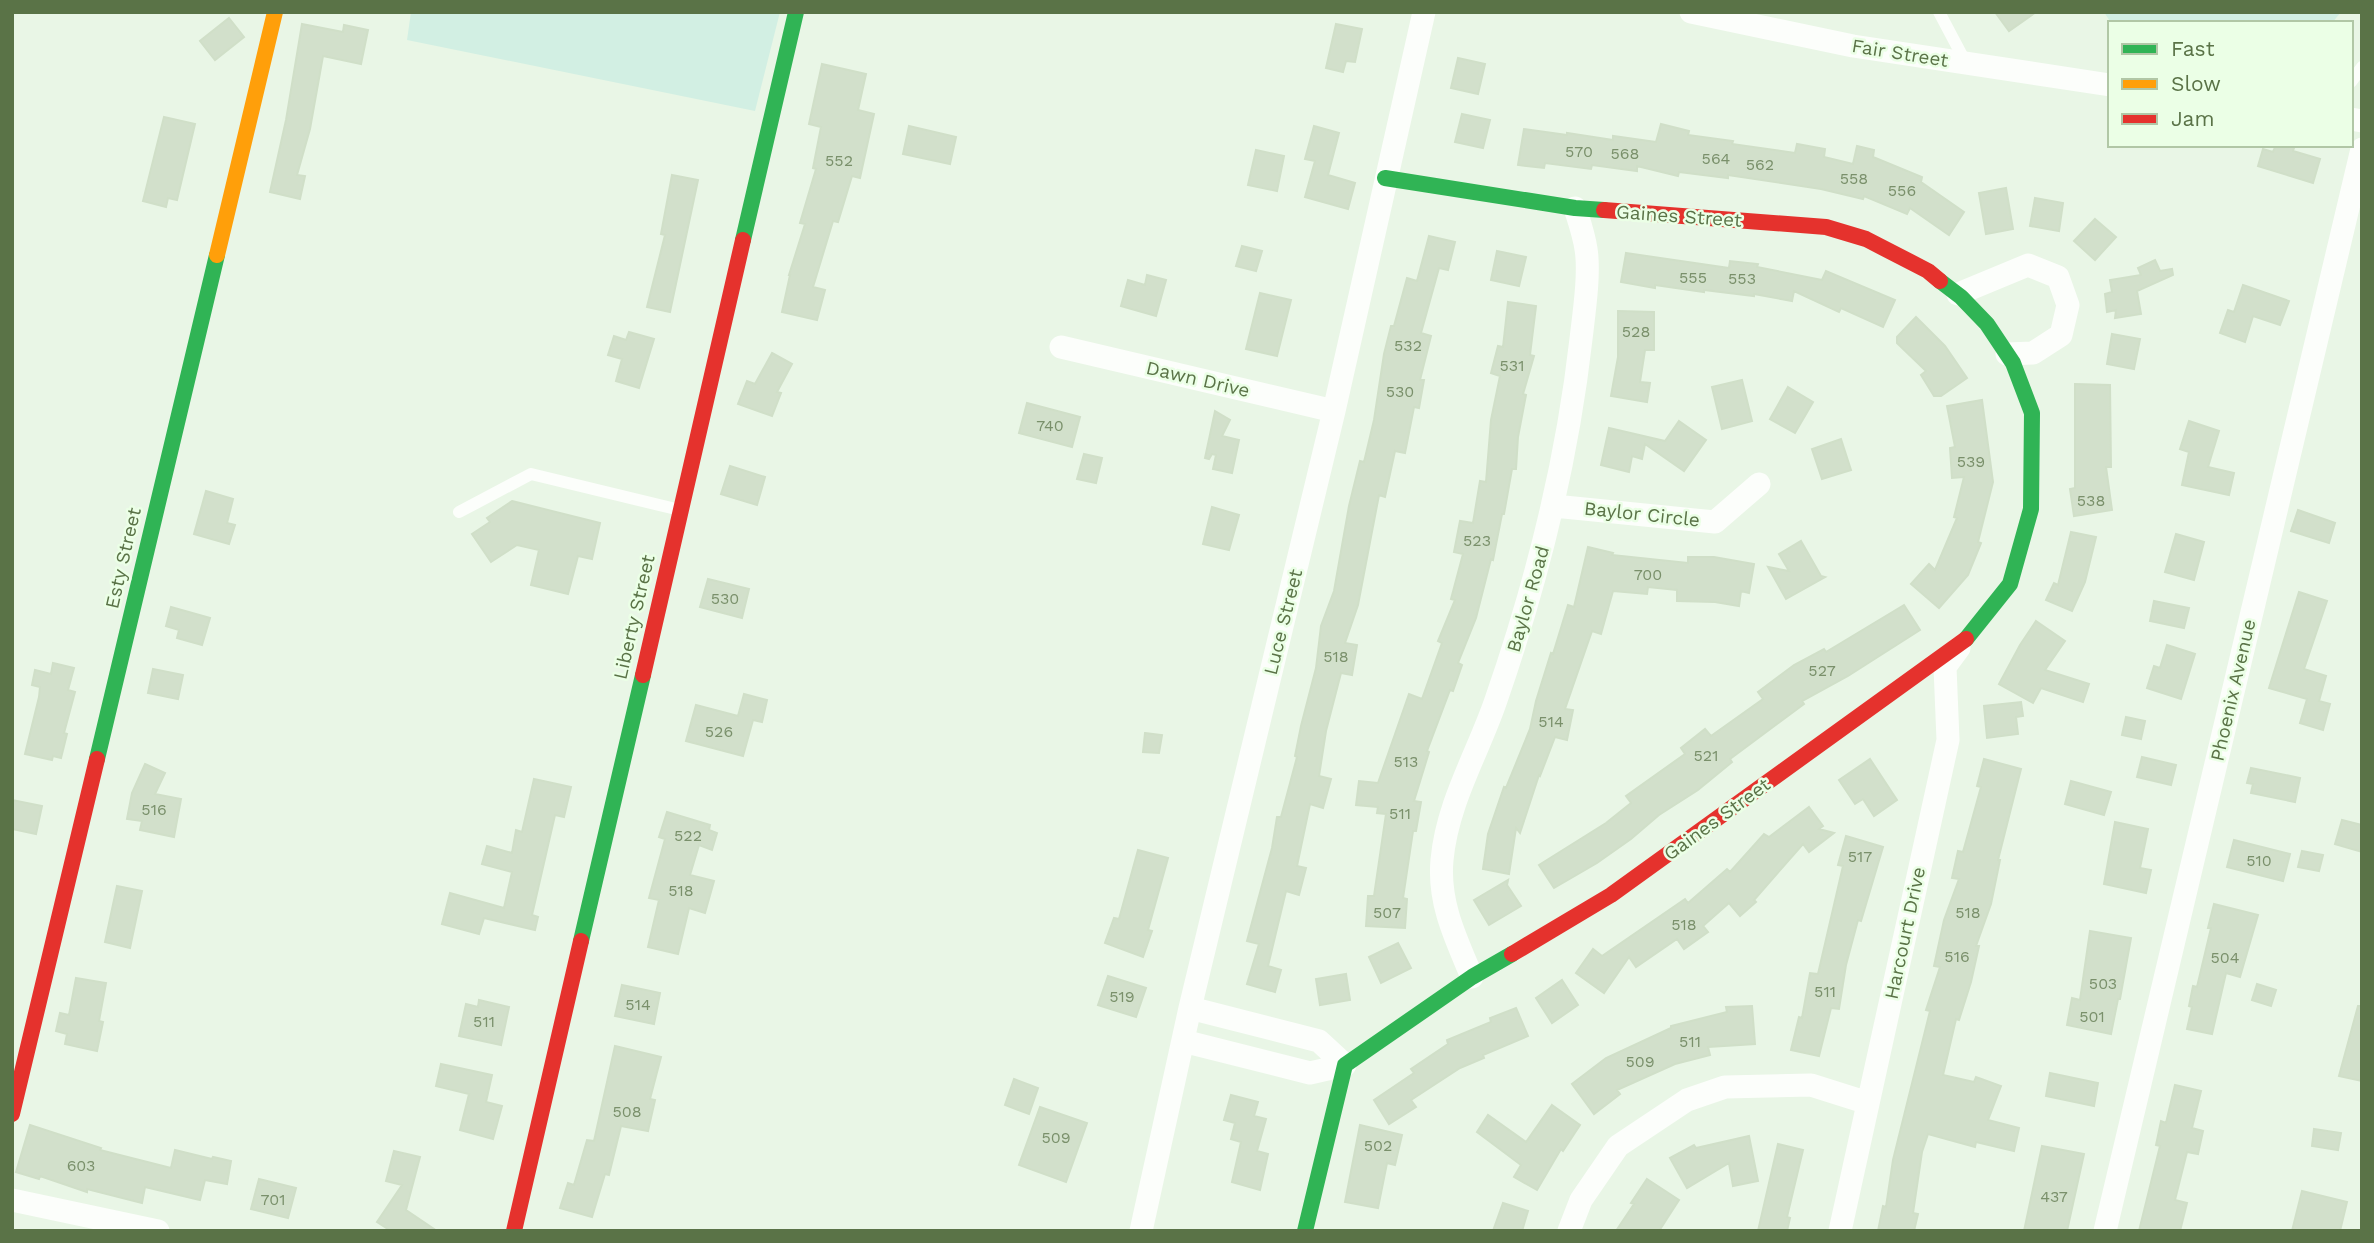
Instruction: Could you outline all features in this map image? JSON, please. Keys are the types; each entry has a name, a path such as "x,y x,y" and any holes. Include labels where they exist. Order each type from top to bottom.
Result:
{"street":[{"name":"Esty Street","path":"12,1114 275,12"},
{"name":"Liberty Street","path":"514,1231 796,12"},
{"name":"Luce Street","path":"1141,1231 1183,1041 1334,411 1424,12"},
{"name":"Fair Street","path":"1691,12 1853,46 2108,85"},
{"name":"Phoenix Avenue","path":"2105,1231 2362,149"},
{"name":"Gaines Street","path":"1345,1065 1472,977 1611,895 1965,640 2010,584 2031,509 2032,413 2013,363 1987,324 1958,294 1928,271 1866,239 1826,227 1575,208 1385,178"},
{"name":"Baylor Road","path":"1472,977 1446,915 1441,862 1451,813 1495,704 1528,605 1569,431 1585,302 1587,251 1575,208"},
{"path":"1958,294 2028,265 2058,277 2068,305 2061,335 2033,353 2007,354"},
{"name":"Dawn Drive","path":"1061,347 1334,411"},
{"name":"Baylor Circle","path":"1553,506 1715,522 1759,484"},
{"name":"Harcourt Drive","path":"1840,1231 1948,740 1945,667 1965,640"},
{"path":"1191,1008 1319,1041 1345,1065"},
{"path":"1183,1041 1310,1073 1345,1065"},
{"path":"1305,1231 1345,1065"},
{"path":"1569,1231 1581,1200 1618,1146 1687,1100 1725,1087 1811,1085 1868,1103"},
{"path":"12,1200 158,1231"}],"lane":[{"path":"1939,12 1966,63"},
{"path":"459,512 531,474 681,510"}],"green space":[{"path":"411,12 780,12 755,111 407,40"},
{"path":"2104,12 2341,12 2334,21 2110,21"}],"building":[{"path":"1995,12 2036,12 2009,31"},
{"path":"229,18 244,37 215,60 200,41"},
{"path":"302,24 343,32 344,25 368,30 361,64 323,56 310,129 297,175 305,176 300,199 270,192 286,120"},
{"path":"1336,24 1362,29 1355,62 1346,61 1343,72 1326,68"},
{"path":"1458,58 1485,64 1478,94 1451,88"},
{"path":"822,64 866,74 858,110 874,114 860,178 852,176 838,222 833,221 813,287 825,290 817,320 782,312 789,275 805,224 800,223 816,169 813,168 821,127 809,124"},
{"path":"1462,114 1490,120 1483,148 1455,142"},
{"path":"164,117 195,124 177,200 168,198 166,207 143,201"},
{"path":"1661,124 1689,131 1688,135 1733,141 1732,144 1795,153 1797,144 1825,149 1824,157 1853,164 1857,146 1874,150 1873,157 1922,177 1921,182 1964,212 1949,235 1910,208 1907,214 1864,196 1863,199 1821,189 1728,175 1728,178 1679,172 1678,176 1637,166 1637,171 1592,165 1591,169 1545,163 1544,168 1518,165 1524,129 1613,140 1613,136 1656,142"},
{"path":"909,126 956,137 950,164 903,154"},
{"path":"1314,126 1339,133 1328,175 1355,183 1348,209 1305,197 1315,161 1305,159"},
{"path":"2275,147 2294,147 2293,151 2320,159 2313,183 2258,166 2263,149 2273,152"},
{"path":"1256,150 1284,156 1277,191 1248,185"},
{"path":"672,175 698,180 670,312 647,307 665,235 661,234"},
{"path":"2006,188 2013,229 1986,234 1979,193"},
{"path":"2035,198 2063,203 2059,231 2030,226"},
{"path":"2095,219 2116,237 2095,260 2074,241"},
{"path":"1429,236 1455,242 1448,270 1439,268 1421,333 1431,336 1420,380 1424,380 1419,408 1414,407 1405,453 1395,451 1385,497 1379,495 1358,605 1345,643 1357,645 1352,675 1341,673 1326,731 1319,776 1331,779 1323,808 1310,804 1297,866 1306,868 1299,895 1286,891 1268,966 1281,970 1275,992 1247,984 1259,944 1247,941 1272,848 1277,817 1281,817 1297,757 1295,756 1301,726 1316,668 1321,626 1334,591 1349,506 1360,461 1364,462 1374,420 1391,326 1394,326 1407,278 1417,281"},
{"path":"1242,246 1262,251 1256,271 1236,266"},
{"path":"1497,251 1526,257 1519,286 1491,280"},
{"path":"1626,253 1729,268 1730,261 1758,264 1757,267 1822,280 1826,271 1895,300 1883,327 1841,308 1839,312 1794,291 1792,301 1754,294 1704,292 1655,285 1655,288 1621,282"},
{"path":"2155,260 2160,271 2172,269 2173,275 2137,291 2141,314 2115,318 2116,310 2107,312 2105,294 2112,292 2110,280 2141,275 2138,268"},
{"path":"1147,275 1166,280 1156,316 1121,306 1128,280 1145,285"},
{"path":"2243,285 2289,301 2280,325 2253,316 2245,342 2220,333 2228,310 2234,312"},
{"path":"1260,293 1291,300 1277,356 1246,349"},
{"path":"1508,302 1536,306 1530,355 1534,356 1523,394 1526,395 1518,437 1516,469 1512,469 1493,560 1491,559 1476,618 1458,663 1462,665 1427,751 1429,752 1414,801 1421,802 1416,831 1413,831 1403,898 1407,899 1405,928 1366,926 1368,896 1374,896 1386,814 1377,813 1378,807 1356,805 1359,781 1378,783 1409,694 1422,699 1442,643 1438,641 1455,600 1451,599 1463,554 1454,552 1460,521 1473,523 1480,481 1486,482 1491,420 1500,376 1491,373 1498,346 1503,347"},
{"path":"1618,311 1654,312 1654,350 1645,350 1640,382 1650,383 1647,402 1611,396 1618,357"},
{"path":"1916,317 1945,346 1967,378 1941,396 1934,396 1921,375 1926,371 1897,343 1897,337"},
{"path":"629,332 654,339 639,388 616,381 622,359 608,355 614,336 626,340"},
{"path":"2112,334 2140,339 2134,369 2107,364"},
{"path":"772,353 792,364 777,392 781,393 772,416 738,404 747,381 755,384"},
{"path":"1742,380 1752,421 1722,429 1712,387"},
{"path":"2075,384 2110,385 2111,467 2106,467 2112,510 2074,516 2070,489 2075,488"},
{"path":"1788,387 1813,402 1795,433 1770,419"},
{"path":"1982,400 1993,482 1978,542 1981,543 1968,575 1939,608 1911,584 1929,564 1935,570 1957,518 1954,517 1964,477 1952,478 1950,448 1955,447 1947,406"},
{"path":"1027,403 1080,417 1072,447 1019,433"},
{"path":"1215,411 1230,420 1222,436 1239,440 1232,473 1213,469 1216,455 1205,458"},
{"path":"1679,421 1706,440 1684,471 1645,444 1642,459 1632,456 1629,472 1601,465 1609,428 1665,441"},
{"path":"2189,421 2219,431 2208,467 2234,473 2229,495 2182,485 2189,452 2180,449"},
{"path":"1841,439 1851,470 1822,479 1812,449"},
{"path":"1084,454 1102,458 1096,483 1077,479"},
{"path":"730,466 765,477 757,505 721,494"},
{"path":"206,491 233,499 227,523 235,525 229,544 194,534"},
{"path":"512,501 600,523 592,559 578,556 568,594 531,585 539,550 517,545 491,562 472,534 490,522 487,518"},
{"path":"1212,507 1239,515 1229,550 1203,544"},
{"path":"2298,510 2335,523 2329,543 2291,531"},
{"path":"2071,532 2096,537 2085,582 2072,611 2046,600 2054,583 2058,585"},
{"path":"2176,534 2204,542 2194,580 2165,572"},
{"path":"1801,541 1821,576 1825,577 1786,599 1768,567 1789,571 1779,554"},
{"path":"1588,547 1613,553 1612,555 1688,563 1688,557 1714,557 1754,564 1749,593 1741,591 1739,606 1677,601 1677,590 1648,587 1647,594 1613,591 1601,634 1592,631 1565,709 1573,710 1567,740 1555,737 1520,833 1516,828 1509,874 1483,869 1488,834 1504,787 1506,788 1530,729 1536,701 1568,605 1574,607"},
{"path":"708,579 749,589 742,618 700,607"},
{"path":"2299,592 2327,601 2304,669 2326,676 2319,701 2330,704 2323,730 2300,723 2307,699 2269,688"},
{"path":"2154,601 2189,608 2184,628 2150,621"},
{"path":"1904,605 1920,630 1848,676 1802,701 1804,704 1730,759 1732,762 1698,790 1659,815 1597,863 1554,888 1539,865 1606,823 1631,803 1626,796 1685,754 1681,748 1705,729 1711,736 1763,699 1758,692 1794,665 1824,649 1826,652"},
{"path":"171,607 210,618 202,645 177,638 179,630 166,626"},
{"path":"2036,621 2065,641 2045,670 2089,684 2083,702 2041,688 2033,703 1999,684"},
{"path":"2167,645 2195,654 2181,699 2147,688 2154,666 2160,668"},
{"path":"53,663 74,668 68,690 75,692 64,733 67,734 61,758 53,756 52,760 25,754 39,697 40,687 32,685 35,670 51,674"},
{"path":"153,669 183,675 178,699 148,693"},
{"path":"744,694 767,700 762,722 753,720 743,756 686,741 696,705 738,716"},
{"path":"2021,702 2023,716 2016,717 2018,734 1987,738 1984,706"},
{"path":"2126,717 2145,721 2141,739 2122,735"},
{"path":"1145,733 1162,735 1159,753 1143,752"},
{"path":"2142,757 2176,765 2171,785 2137,777"},
{"path":"1870,759 1897,800 1874,816 1863,799 1855,804 1839,780"},
{"path":"1984,759 2021,769 1998,860 1991,904 1976,946 1979,946 1971,982 1959,1020 1956,1019 1943,1075 1974,1082 1976,1077 2001,1086 1988,1120 2019,1128 2014,1151 1976,1142 1975,1147 1928,1134 1922,1152 1913,1213 1918,1214 1914,1231 1878,1231 1883,1206 1886,1207 1893,1160 1930,1011 1926,1010 1940,967 1934,966 1944,920 1959,879 1952,878 1958,851 1963,852 1981,787 1977,786"},
{"path":"145,764 165,773 155,794 181,799 174,837 140,830 142,821 127,819 132,793"},
{"path":"2251,768 2300,778 2295,802 2251,793 2253,784 2247,783"},
{"path":"534,779 571,787 564,817 555,815 532,915 538,917 535,930 484,918 479,934 442,924 450,893 504,908 512,872 482,864 487,846 512,853 516,830 522,832"},
{"path":"2071,781 2111,792 2104,815 2065,804"},
{"path":"12,800 42,806 36,834 12,829"},
{"path":"1809,807 1823,826 1819,829 1834,833 1809,852 1803,844 1754,900 1756,902 1740,916 1729,903 1703,926 1708,932 1684,949 1677,939 1636,967 1629,957 1604,993 1576,973 1593,949 1602,956 1685,899 1688,903 1727,869 1730,872 1764,834 1769,837"},
{"path":"667,812 710,825 709,830 717,833 712,850 699,845 690,875 714,881 705,913 689,908 678,954 648,947 659,900 649,898 665,839 659,837"},
{"path":"2342,820 2362,825 2362,852 2335,844"},
{"path":"2115,822 2148,829 2140,868 2151,870 2146,893 2104,884"},
{"path":"1846,836 1883,847 1861,921 1858,920 1846,965 1839,1009 1831,1008 1819,1056 1791,1050 1799,1017 1802,1018 1810,973 1818,974 1843,866 1838,865"},
{"path":"2234,840 2290,854 2283,881 2227,867"},
{"path":"1138,850 1168,858 1148,930 1152,931 1143,957 1105,943 1114,918 1119,919"},
{"path":"2302,851 2323,855 2319,871 2298,867"},
{"path":"1508,880 1507,885 1521,906 1489,925 1474,900"},
{"path":"117,886 142,891 130,948 105,942"},
{"path":"2214,904 2258,915 2240,977 2226,973 2212,1034 2187,1029 2193,986 2197,987"},
{"path":"2090,931 2131,938 2111,1034 2067,1025 2072,998 2080,1000"},
{"path":"1398,943 1411,968 1381,983 1369,957"},
{"path":"1346,974 1350,1000 1320,1005 1316,979"},
{"path":"1108,976 1146,988 1136,1017 1098,1005"},
{"path":"76,978 106,983 99,1021 103,1022 97,1051 65,1044 67,1034 56,1031 60,1013 69,1015"},
{"path":"1562,980 1578,1005 1552,1023 1536,998"},
{"path":"2257,984 2276,990 2271,1006 2252,1000"},
{"path":"622,985 660,993 654,1024 615,1016"},
{"path":"479,1000 509,1007 501,1045 459,1036 466,1004 478,1007"},
{"path":"1752,1006 1755,1044 1708,1047 1710,1055 1675,1064 1617,1090 1620,1094 1594,1114 1572,1084 1606,1058 1671,1026 1727,1012 1726,1007"},
{"path":"2358,1006 2362,1006 2362,1081 2339,1076"},
{"path":"1516,1008 1528,1036 1460,1068 1411,1100 1416,1107 1389,1124 1374,1100 1414,1073 1411,1069 1448,1044 1447,1040 1491,1022 1490,1018"},
{"path":"615,1046 661,1057 650,1099 655,1100 648,1131 621,1126 609,1175 605,1174 592,1217 560,1208 568,1183 574,1185 587,1140 594,1141"},
{"path":"441,1064 492,1075 486,1102 502,1106 493,1139 460,1130 469,1094 436,1086"},
{"path":"2050,1073 2098,1083 2094,1106 2046,1096"},
{"path":"1014,1079 1038,1088 1029,1114 1005,1105"},
{"path":"2175,1085 2201,1091 2192,1128 2203,1131 2198,1154 2187,1152 2175,1200 2187,1203 2180,1231 2139,1231 2160,1146 2156,1145 2161,1121 2166,1123"},
{"path":"1231,1095 1258,1102 1254,1116 1266,1119 1257,1151 1268,1154 1260,1190 1232,1182 1241,1142 1231,1139 1235,1123 1224,1120"},
{"path":"1552,1105 1580,1125 1563,1151 1561,1149 1537,1190 1514,1177 1521,1165 1477,1132 1488,1115 1526,1142"},
{"path":"1040,1107 1087,1123 1066,1182 1019,1165"},
{"path":"30,1125 101,1148 100,1150 171,1168 175,1150 231,1161 227,1184 205,1180 200,1200 145,1187 142,1203 87,1189 87,1192 40,1176 39,1179 16,1172"},
{"path":"1360,1125 1402,1135 1395,1165 1387,1163 1378,1208 1345,1202"},
{"path":"2314,1129 2341,1133 2338,1150 2312,1146"},
{"path":"1749,1136 1758,1181 1733,1186 1729,1163 1687,1188 1670,1158 1694,1145 1696,1148"},
{"path":"1778,1144 1803,1150 1787,1217 1790,1218 1787,1231 1758,1231"},
{"path":"2042,1146 2084,1154 2067,1231 2024,1231"},
{"path":"394,1151 420,1157 406,1210 437,1231 391,1231 377,1222 402,1185 386,1181"},
{"path":"259,1179 296,1188 288,1218 251,1209"},
{"path":"1647,1179 1679,1200 1659,1231 1616,1231 1634,1204 1631,1203"},
{"path":"2302,1191 2347,1202 2340,1231 2292,1231"},
{"path":"1503,1203 1528,1211 1522,1231 1493,1231"}],"traffic: fast":[{"path":"743,240 796,12"},
{"path":"1385,178 1575,208 1604,210"},
{"path":"97,759 217,255"},
{"path":"1940,281 1961,297 1987,324 2013,363 2032,413 2031,509 2010,584 1966,639"},
{"path":"581,941 643,675"},
{"path":"1305,1231 1345,1065 1472,977 1512,954"}],"traffic: slow":[{"path":"217,255 275,12"}],"traffic: jam":[{"path":"1604,210 1826,227 1866,239 1928,271 1940,281"},
{"path":"643,675 743,240"},
{"path":"1512,954 1611,895 1966,639"},
{"path":"12,1114 97,759"},
{"path":"514,1231 581,941"}]}
